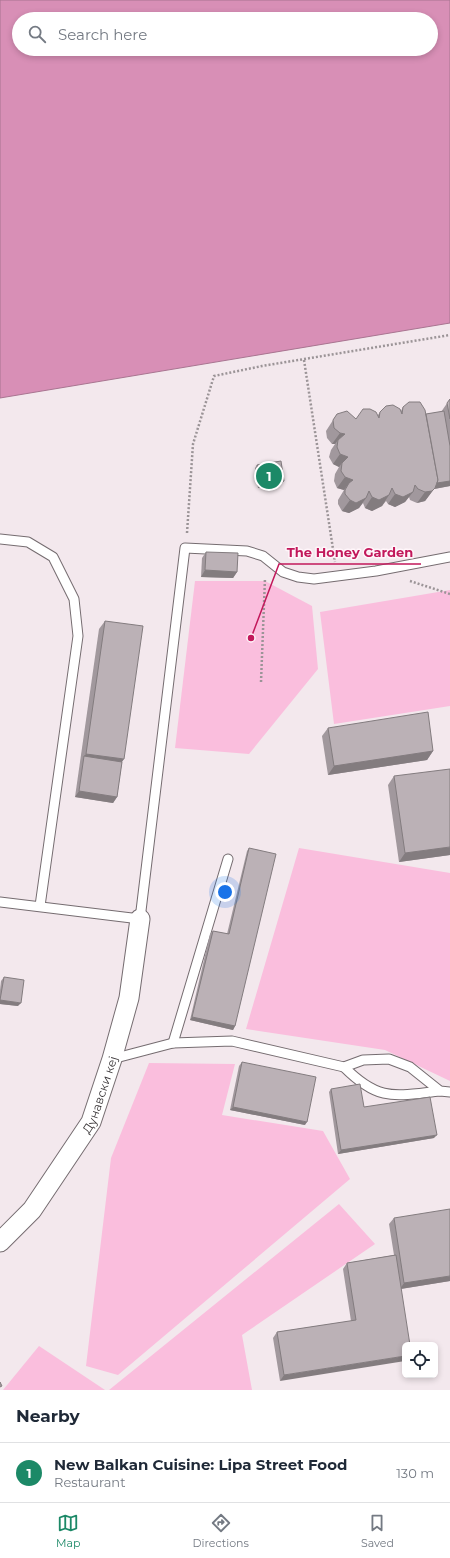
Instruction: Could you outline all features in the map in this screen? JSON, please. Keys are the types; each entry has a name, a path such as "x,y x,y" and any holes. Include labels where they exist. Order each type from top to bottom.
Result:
{"street":[{"name":"Дунавски кеј","path":"0,1242 32,1210 91,1122 112,1059 129,998 140,919"}],"lane":[{"path":"0,539 28,542 53,557 74,599 78,636 40,906"},
{"path":"0,902 140,919 185,548 247,551 265,557 283,572 298,577 314,579 450,557"},
{"path":"173,1043 228,859"},
{"path":"112,1059 173,1043 232,1041 344,1067 359,1082 378,1093 399,1095 440,1091 450,1092"},
{"path":"344,1067 363,1060 389,1059 410,1068 440,1091"}],"path":[{"path":"185,548 194,444 214,376 450,335"},
{"path":"304,360 337,576"},
{"path":"261,682 265,557"},
{"path":"407,580 450,594"}],"shaded area":[{"path":"0,0 450,0 450,323 0,398"},
{"path":"195,581 265,581 312,606 318,669 249,754 175,748"},
{"path":"450,590 450,706 334,724 320,612"},
{"path":"299,848 450,873 450,1081 385,1050 246,1029"},
{"path":"149,1063 235,1064 222,1115 323,1131 350,1179 118,1375 86,1366 111,1158"},
{"path":"339,1204 375,1244 242,1335 252,1390 109,1390"},
{"path":"39,1346 105,1390 3,1390"}],"building":[{"path":"450,399 450,419 447,403"},
{"path":"409,402 420,402 425,410 438,480 435,488 432,491 425,492 418,489 415,485 413,492 403,497 395,494 392,488 389,495 379,500 372,497 369,491 366,498 356,503 350,500 345,494 345,490 349,483 353,480 345,477 341,471 342,463 348,457 340,454 337,447 338,440 345,434 340,433 334,428 333,420 337,414 347,411 356,419 363,409 370,409 376,412 379,418 380,412 386,406 393,405 400,409 402,414 403,407"},
{"path":"444,411 450,446 450,481 437,483 438,480 426,414"},
{"path":"281,461 284,481 261,484 257,465"},
{"path":"206,552 238,553 237,572 205,570"},
{"path":"105,621 143,626 124,759 86,754"},
{"path":"428,712 433,751 334,766 328,728"},
{"path":"84,756 122,762 117,797 79,791"},
{"path":"450,769 450,847 405,853 394,776"},
{"path":"249,848 276,854 235,1026 192,1017 213,931 229,934"},
{"path":"4,977 24,980 21,1003 0,1000"},
{"path":"242,1062 316,1077 307,1122 233,1107"},
{"path":"360,1084 364,1107 430,1097 437,1135 341,1150 331,1089"},
{"path":"450,1209 450,1276 404,1283 394,1218"},
{"path":"396,1255 410,1342 402,1342 402,1356 284,1375 277,1332 356,1320 347,1263"}],"place":[{"name":"New Balkan Cuisine: Lipa Street Food","path":"269,476"},
{"name":"The Honey Garden","path":"251,638"}]}
